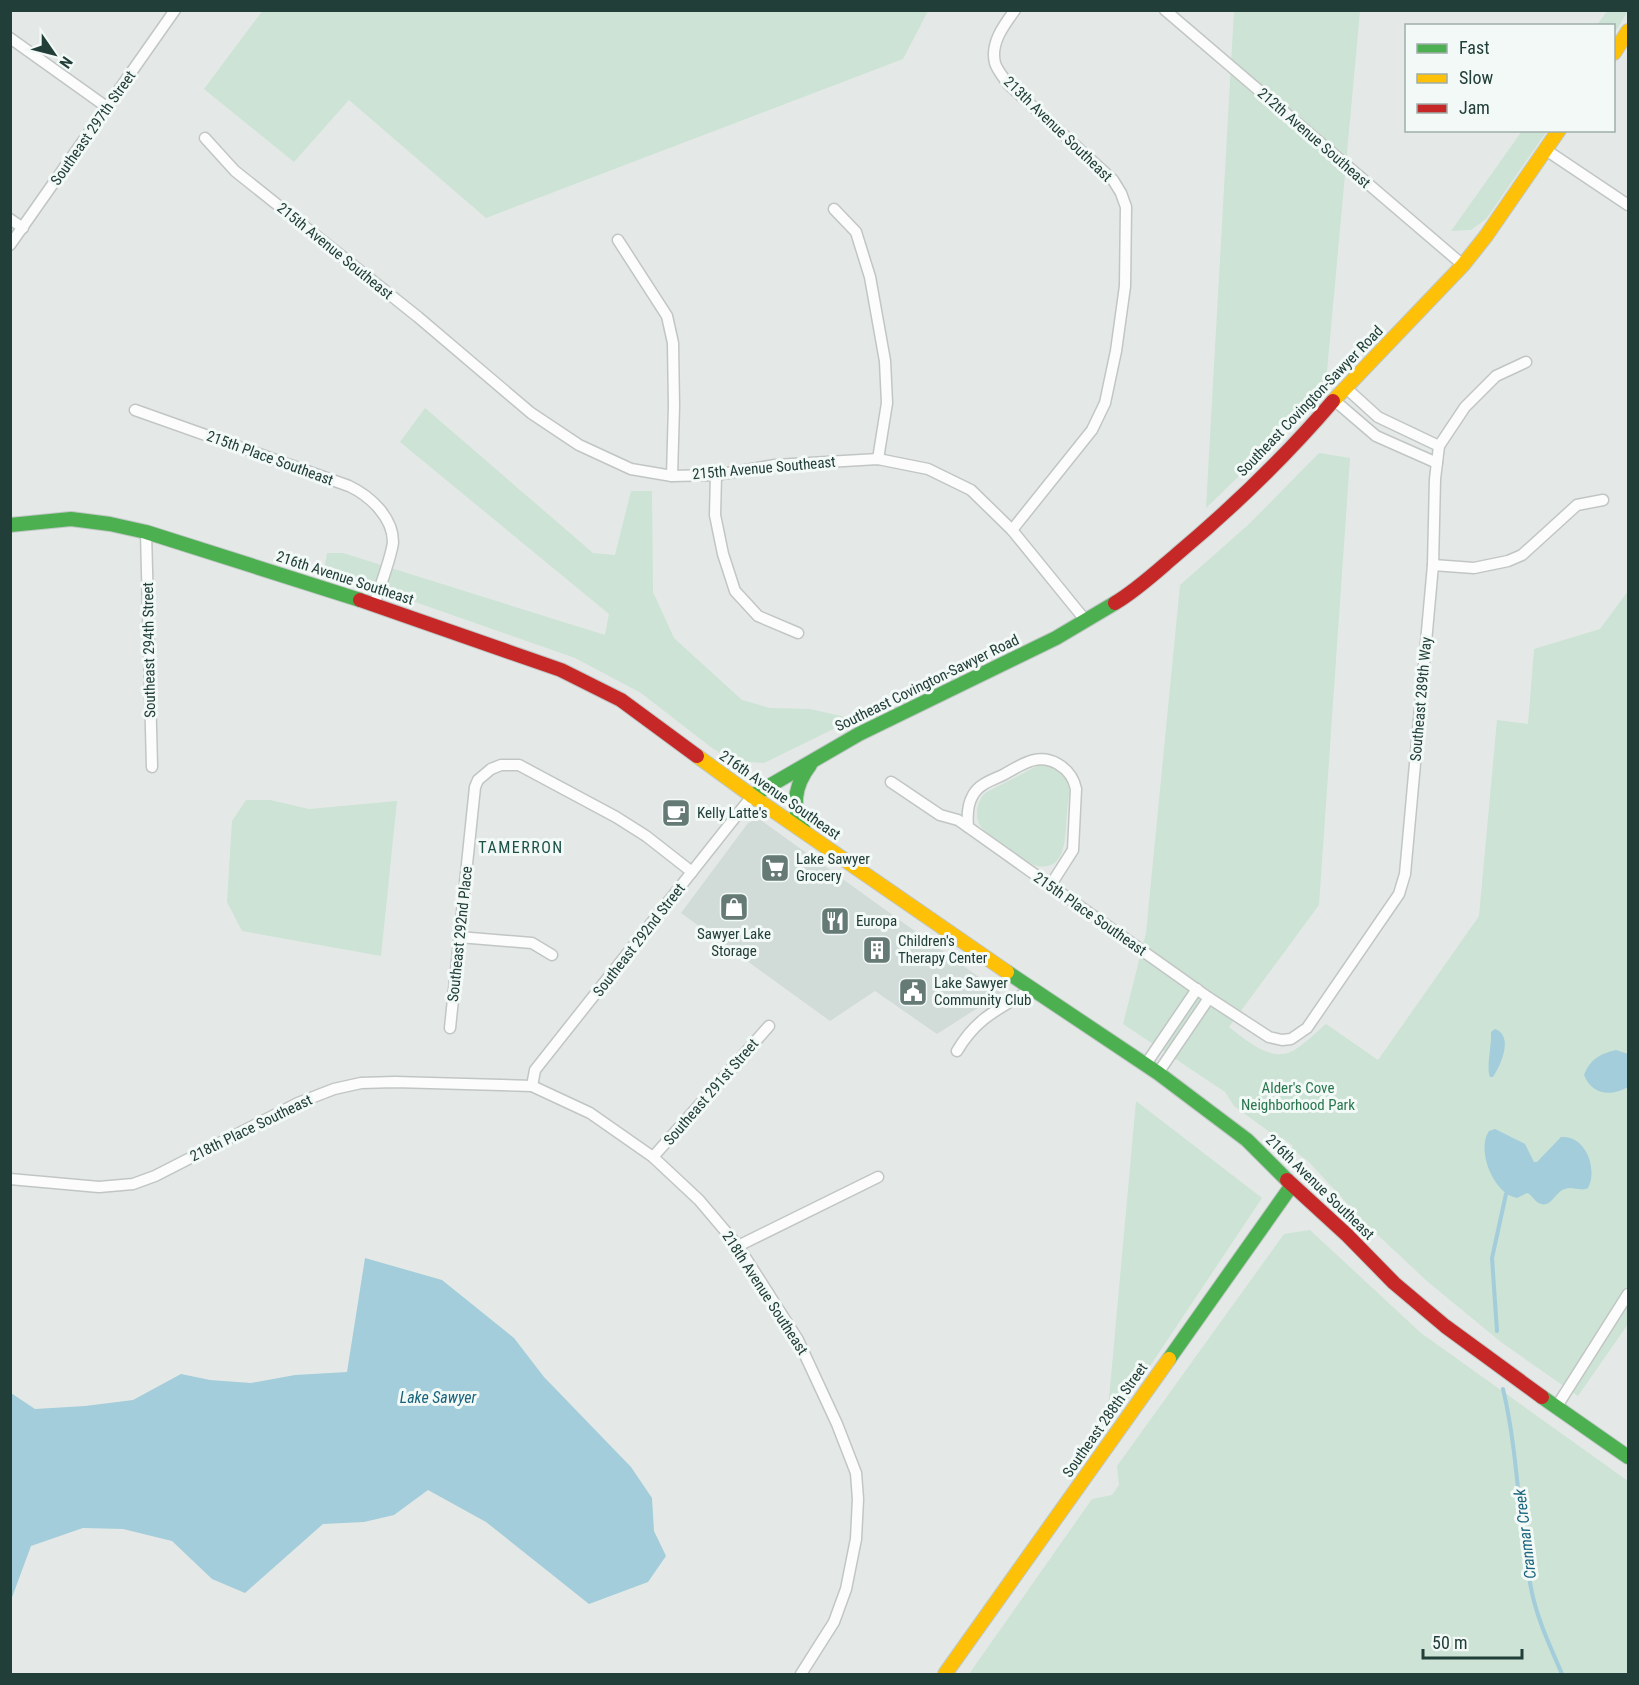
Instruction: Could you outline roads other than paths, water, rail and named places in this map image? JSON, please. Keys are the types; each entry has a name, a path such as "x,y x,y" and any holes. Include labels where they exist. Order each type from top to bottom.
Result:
{"street":[{"name":"Southeast 297th Street","path":"10,245 175,10"},
{"name":"213th Avenue Southeast","path":"1012,530 1092,430 1105,403 1116,351 1125,286 1126,207 1113,180 1008,84 995,64 999,35 1015,10"},
{"name":"212th Avenue Southeast","path":"1165,10 1463,265"},
{"path":"1615,52 1629,32"},
{"path":"10,38 108,108"},
{"name":"Southeast Covington-Sawyer Road","path":"752,796 818,757 915,705 993,669 1086,621 1128,594 1198,536 1297,442 1463,265 1486,236 1558,132"},
{"name":"215th Avenue Southeast","path":"205,138 235,171 418,317 531,413 579,446 631,470 672,476 716,475 775,465 878,459 928,469 971,490 1012,530 1086,621"},
{"path":"1546,150 1629,205"},
{"path":"834,209 856,232 870,277 885,361 887,403 878,459"},
{"path":"10,219 23,228"},
{"path":"618,240 667,316 673,344 672,476"},
{"name":"Southeast 289th Way","path":"1291,1039 1307,1028 1400,894 1405,874 1433,565 1434,479 1439,446 1465,407 1496,376 1526,362"},
{"path":"1346,388 1378,417 1439,446"},
{"path":"1334,400 1376,436 1437,463"},
{"name":"215th Place Southeast","path":"135,410 350,486 363,493 380,510 390,527 393,543 374,604"},
{"path":"716,475 715,515 723,554 735,591 758,616 798,633"},
{"path":"1433,565 1474,568 1508,561 1522,555 1577,505 1603,500"},
{"name":"216th Avenue Southeast","path":"10,525 71,519 146,532 374,604 561,670 621,700 805,833 1032,990 1158,1073 1247,1140 1394,1283 1444,1326 1501,1369 1629,1457"},
{"name":"Southeast 294th Street","path":"146,532 152,767"},
{"path":"805,833 799,823 796,810 796,788 803,774 818,757"},
{"path":"968,827 966,815 973,795 980,786 1031,760 1051,759 1064,767 1074,781 1076,789 1072,850 1050,885"},
{"name":"Southeast 292nd Place","path":"450,1028 475,787 478,780 486,773 501,765 519,765 616,817 646,836 692,872"},
{"name":"215th Place Southeast","path":"891,782 940,815 958,820 1209,998 1269,1037 1282,1040 1291,1039"},
{"name":"Southeast 292nd Street","path":"532,1086 535,1070 752,796"},
{"path":"459,936 532,943 552,956"},
{"path":"1146,1064 1197,989"},
{"path":"957,1052 982,1018 1032,990"},
{"path":"1158,1073 1209,998"},
{"name":"Southeast 291st Street","path":"653,1157 769,1026"},
{"name":"218th Place Southeast","path":"10,1179 99,1187 133,1184 165,1171 298,1103 334,1089 361,1083 532,1086"},
{"name":"218th Avenue Southeast","path":"532,1086 590,1113 653,1157 699,1200 738,1246 798,1340 837,1424 855,1473 858,1498 856,1539 846,1589 834,1622 801,1674"},
{"path":"738,1246 878,1177"},
{"name":"Southeast 288th Street","path":"945,1674 1292,1185"},
{"path":"1557,1406 1629,1294"}],"water":[{"path":"1495,1029 1501,1033 1505,1044 1496,1072 1493,1077 1490,1077 1491,1032"},
{"path":"1616,1050 1628,1054 1628,1087 1609,1093 1597,1090 1587,1082 1584,1075 1586,1069 1596,1058"},
{"path":"1495,1129 1525,1144 1534,1162 1537,1162 1561,1137 1577,1141 1588,1155 1590,1163 1592,1172 1588,1188 1565,1189 1546,1204 1537,1202 1527,1193 1517,1198 1508,1195 1494,1180 1486,1159 1485,1139 1489,1131"},
{"name":"Lake Sawyer","path":"365,1258 442,1280 514,1338 544,1377 631,1467 652,1498 654,1531 666,1556 648,1582 589,1604 486,1522 428,1490 394,1515 364,1522 323,1524 245,1593 212,1579 172,1541 123,1529 83,1528 31,1546 11,1600 11,1393 35,1409 85,1406 133,1400 181,1374 210,1380 251,1383 295,1375 347,1372"}],"waterway":[{"name":"Cranmar Creek","path":"1497,1331 1492,1258 1506,1194"},
{"name":"Cranmar Creek","path":"1503,1389 1532,1593 1541,1624 1562,1674"}],"place":[{"name":"Kelly Latte's","path":"676,813"},
{"name":"Lake Sawyer Grocery","path":"775,868"},
{"name":"Sawyer Lake Storage","path":"734,907"},
{"name":"Europa","path":"835,921"},
{"name":"Children's Therapy Center","path":"877,950"},
{"name":"Lake Sawyer Community Club","path":"913,992"}],"district":[{"name":"TAMERRON","path":"521,847"}],"park label":[{"name":"Alder's Cove Neighborhood Park","path":"1298,1096"}]}
